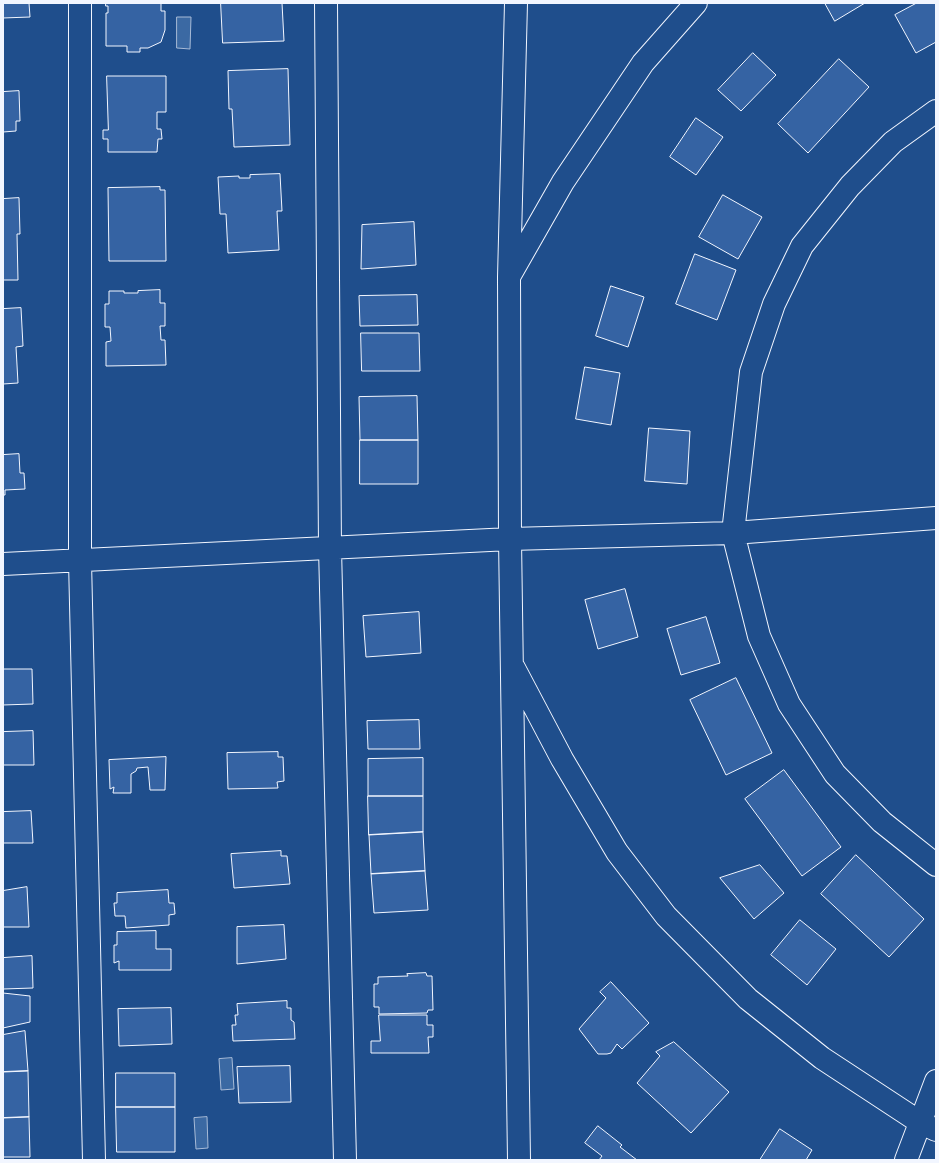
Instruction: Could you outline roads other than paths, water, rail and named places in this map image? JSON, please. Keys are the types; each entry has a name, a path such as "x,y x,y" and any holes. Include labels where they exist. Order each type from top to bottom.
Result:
{"street":[{"path":"80,3 80,561 94,1160"},
{"path":"326,3 330,548 345,1160"},
{"path":"516,3 509,277 510,539 519,1160"},
{"path":"509,277 563,182 643,63 696,3"},
{"path":"936,111 893,142 850,186 802,246 777,298 751,372 732,533 759,636 789,704 835,774 882,822 936,865"},
{"path":"3,564 510,539 732,533 936,518"},
{"path":"512,664 562,759 617,852 666,916 748,999 822,1058 929,1126"},
{"path":"906,1160 929,1126 936,1081"}],"water":[{"path":"177,17 191,17 190,49 177,48"},
{"path":"232,1058 234,1089 221,1090 219,1059"},
{"path":"207,1117 208,1148 196,1149 194,1118"}]}
